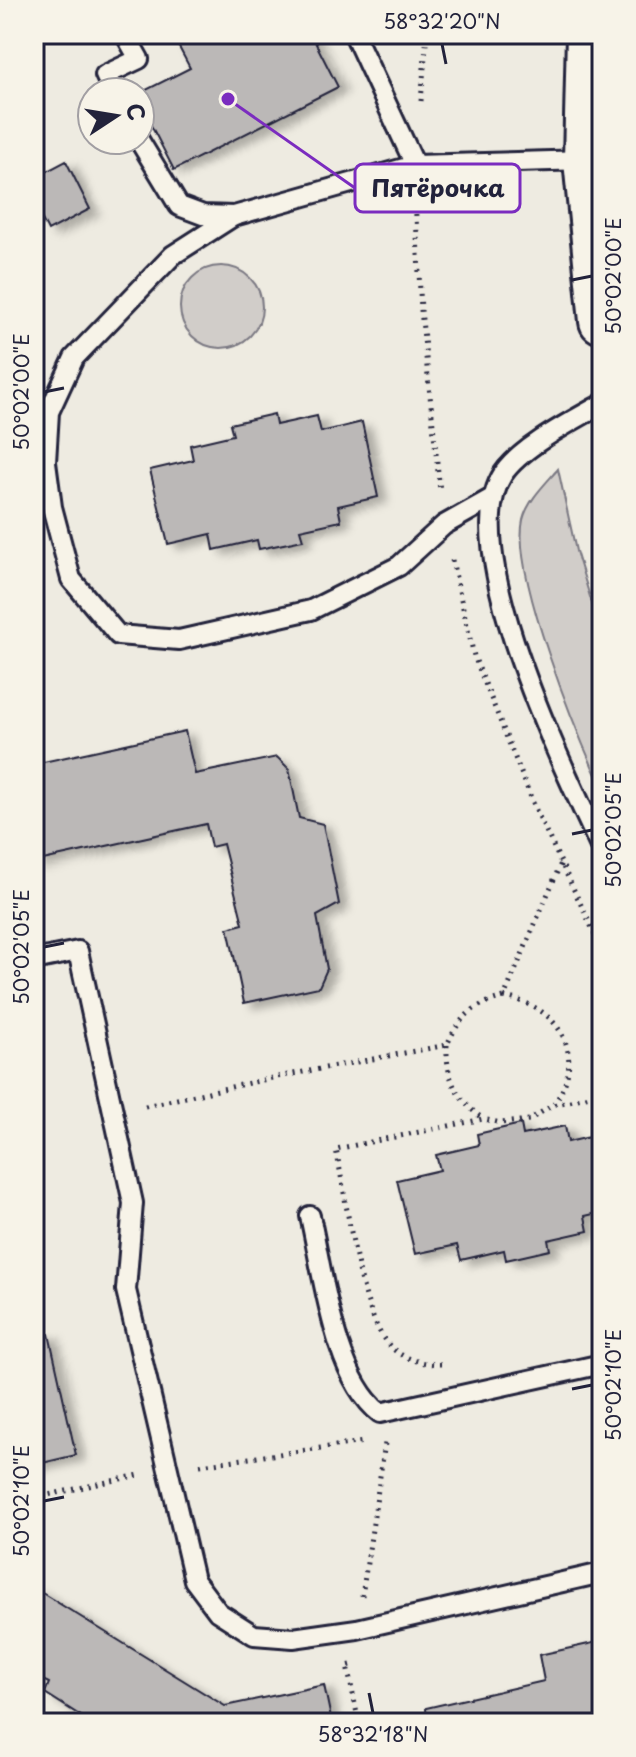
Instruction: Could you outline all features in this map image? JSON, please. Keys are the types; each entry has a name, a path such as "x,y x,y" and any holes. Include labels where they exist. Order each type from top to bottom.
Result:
{"street":[{"path":"589,34 586,160 602,321"},
{"path":"586,160 602,76"}],"lane":[{"path":"105,76 139,59 125,34"},
{"path":"354,34 415,165"},
{"path":"149,156 179,206 203,215 234,216"},
{"path":"492,498 444,525 399,566 311,610 179,640 118,635 71,579 52,507 46,462 49,412 74,358 173,255 234,216 415,165 586,160"},
{"path":"602,404 563,427 504,472 492,498 488,523 492,560 543,718 602,851"},
{"path":"34,960 78,951 133,1203 126,1290 194,1580 218,1612 254,1635 293,1638 357,1629 602,1573"},
{"path":"310,1216 346,1369 363,1400 380,1413 602,1364"}],"path":[{"path":"504,997 561,862"},
{"path":"483,1119 466,1106 451,1085 447,1045 469,1009 504,997 539,1008 563,1035 569,1076 553,1105"},
{"path":"114,1116 172,1098 447,1045"},
{"path":"447,1364 421,1364 400,1355 383,1337 368,1299 336,1149 483,1119 501,1123 529,1120 553,1105 602,1093"},
{"path":"34,1498 167,1469 385,1439 357,1629 347,1666 359,1723"},
{"path":"347,1666 362,1663"}],"shaded area":[{"path":"221,266 237,269 250,278 259,291 262,307 259,323 250,336 237,345 221,348 205,345 192,336 183,323 180,307 183,291 192,278 205,269"},
{"path":"558,469 576,551 602,636 602,788 549,654 536,614 522,545 525,513"}],"building":[{"path":"172,34 311,34 338,87 174,170 156,135 156,85 190,68"},
{"path":"66,161 90,209 48,231 34,204 34,178"},
{"path":"274,414 276,425 317,416 321,432 362,422 378,497 338,506 341,521 300,530 303,540 259,549 257,540 214,550 211,534 168,544 150,470 193,460 190,445 233,435 230,424"},
{"path":"185,731 195,774 277,757 289,769 299,818 323,824 339,904 317,916 327,969 319,987 244,1003 228,928 243,924 223,844 211,847 206,824 34,862 34,764"},
{"path":"521,1124 523,1135 565,1126 568,1142 602,1134 602,1212 585,1216 588,1231 548,1240 550,1250 506,1260 504,1250 461,1260 457,1245 415,1254 397,1180 440,1170 436,1155 479,1145 477,1134"},
{"path":"49,1334 76,1455 34,1465 34,1336"},
{"path":"34,1588 225,1706 324,1685 332,1723 92,1723 45,1693 49,1683 34,1676"},
{"path":"602,1641 602,1723 427,1723 426,1708 544,1681 539,1655"}],"place":[{"name":"Пятёрочка","path":"228,99"}]}
